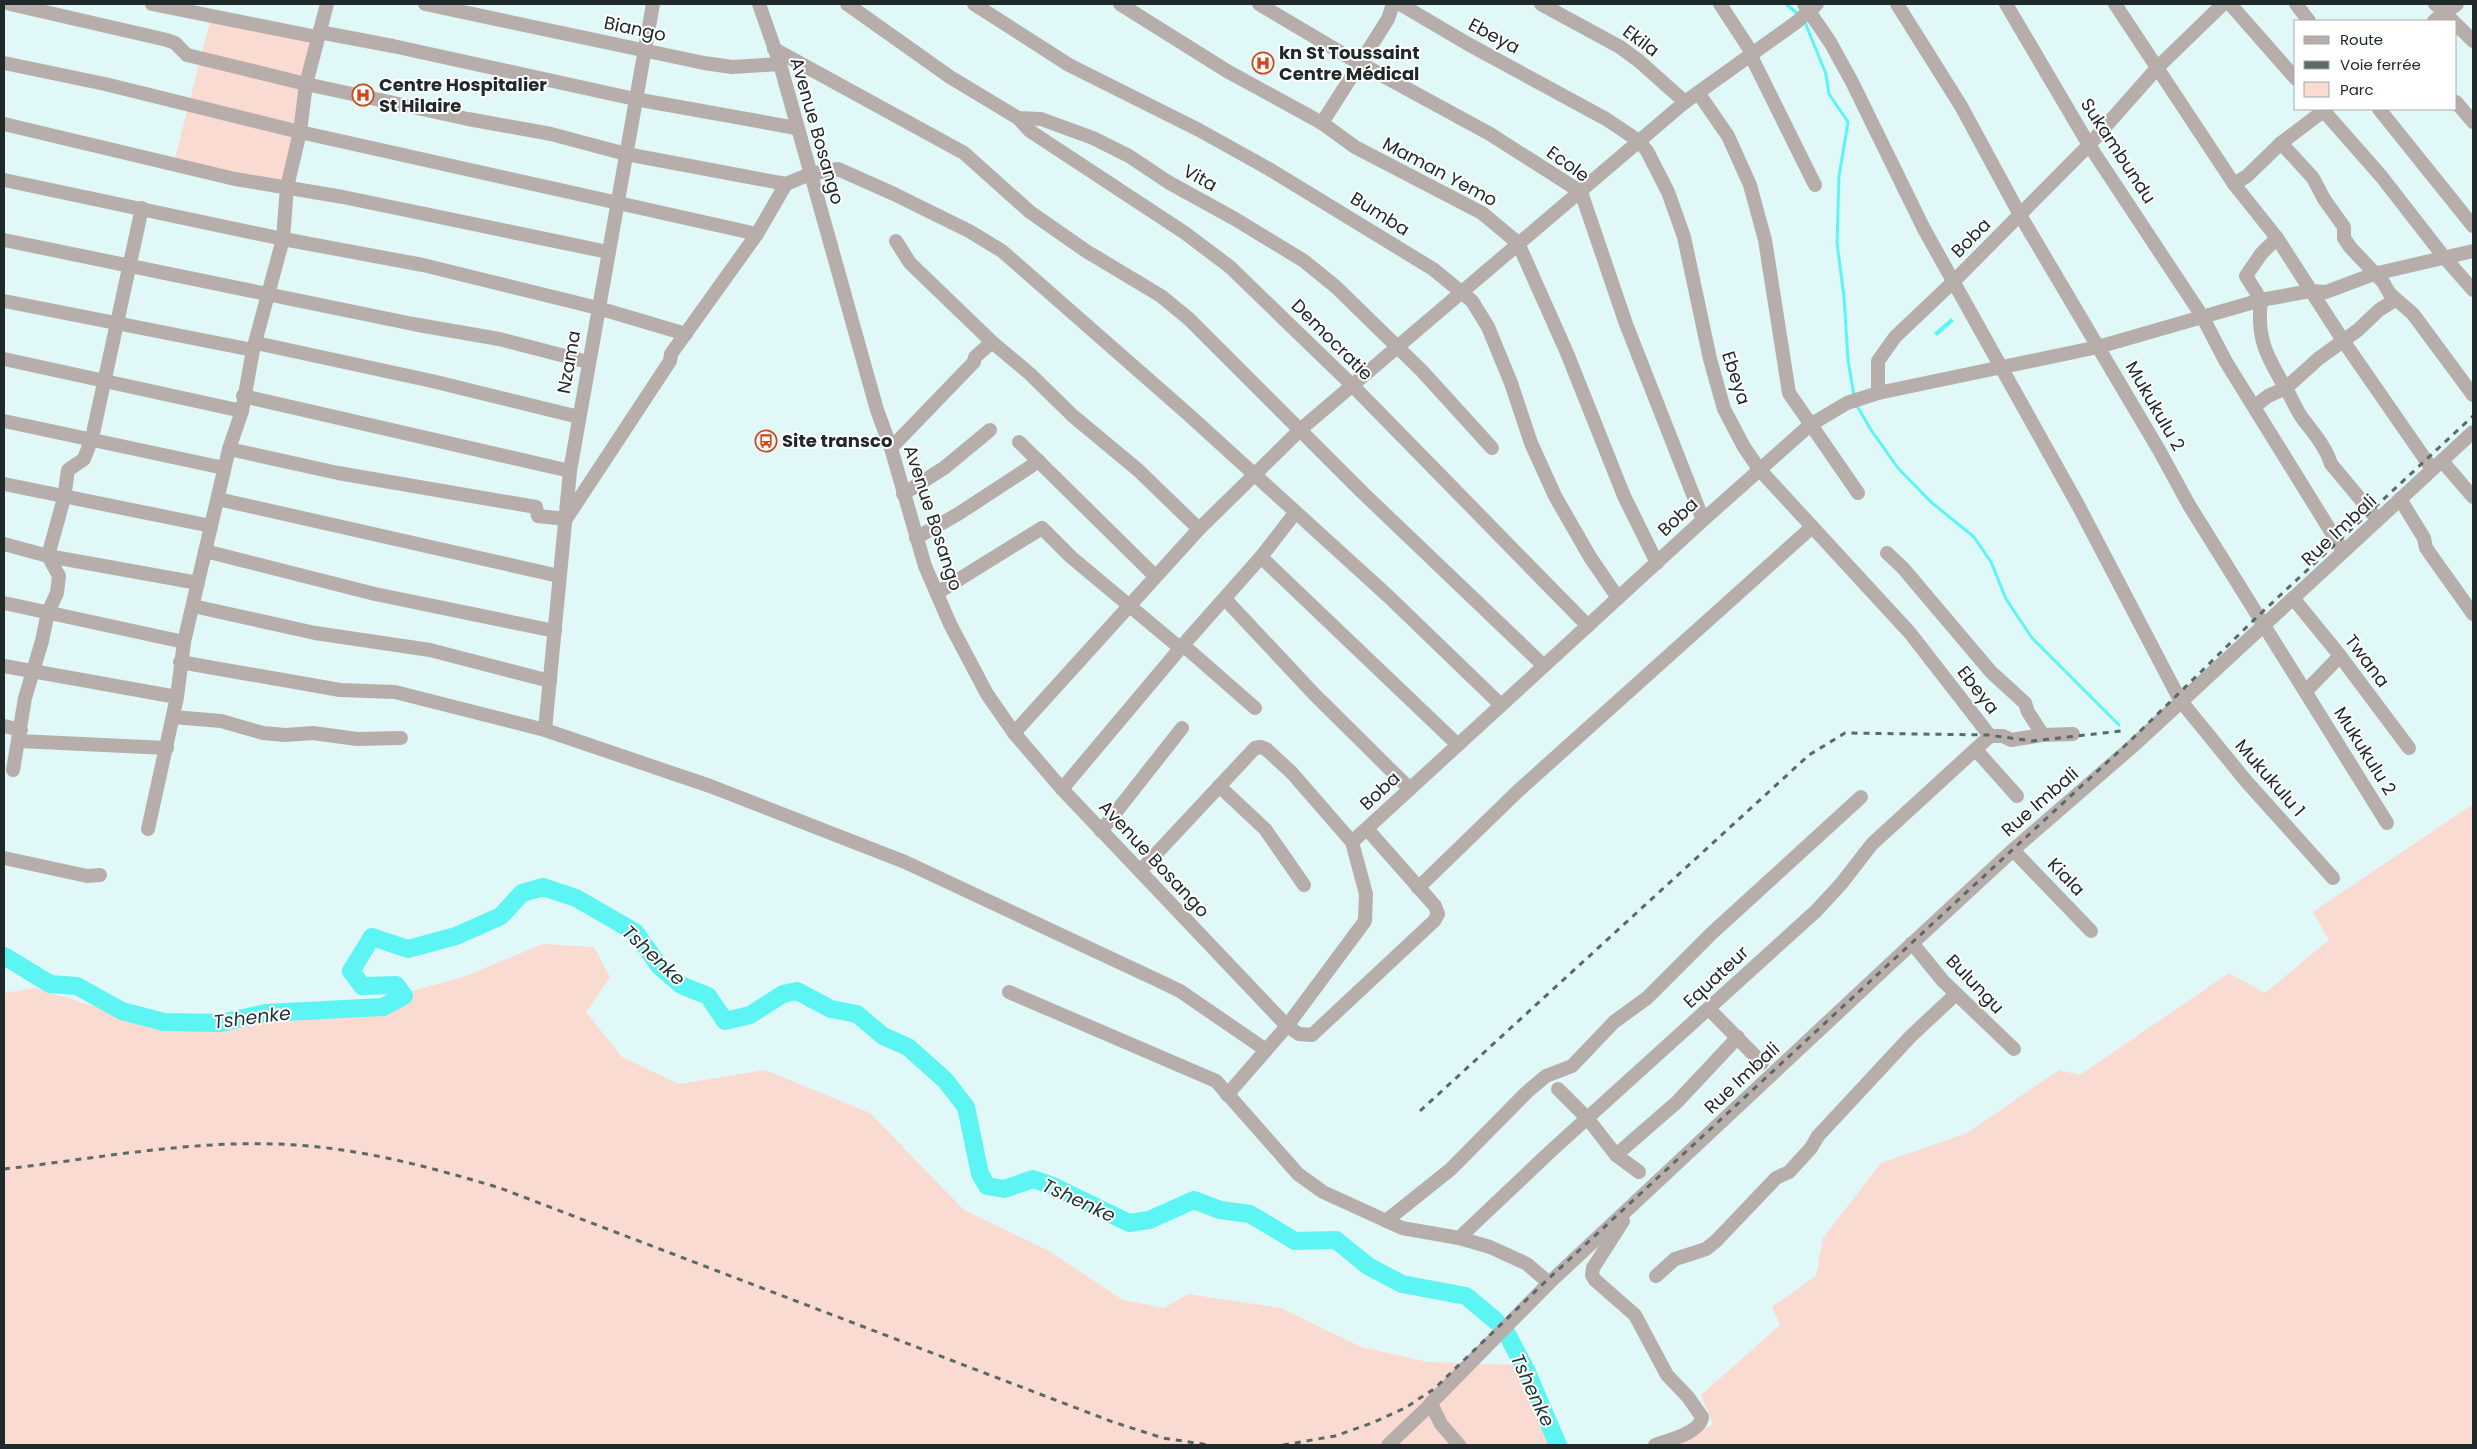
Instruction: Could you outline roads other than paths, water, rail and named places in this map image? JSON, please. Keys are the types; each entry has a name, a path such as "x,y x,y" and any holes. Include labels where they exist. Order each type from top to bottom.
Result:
{"street":[{"path":"10,4 167,40 175,43 187,54 306,84 468,119 551,134 626,154 786,184 810,174 838,169 894,194 987,240 1088,324 1394,602 1501,705"},
{"path":"152,4 318,35 393,46 635,99 796,128"},
{"path":"148,829 177,698 184,642 224,468 242,411 243,396 254,346 283,239 287,187 300,132 306,84 327,4"},
{"name":"Biango","path":"425,4 732,67 780,64"},
{"name":"Nzama","path":"545,730 570,471 652,4"},
{"name":"Avenue Bosango","path":"760,4 780,64 796,128 916,538 950,624 987,694 1014,733 1062,789 1287,1026"},
{"name":"Vita","path":"847,4 950,76 1018,118 1041,119 1093,138 1129,156 1168,182 1235,219 1319,272 1447,396 1492,448"},
{"name":"Bumba","path":"974,4 1069,65 1199,130 1269,169 1433,269 1463,293 1480,311 1488,327 1511,383 1531,443 1555,496 1590,557 1618,598"},
{"name":"Maman Yemo","path":"1120,4 1227,71 1322,123 1355,147 1482,213 1518,243 1563,345 1624,496 1657,563"},
{"name":"Ecole","path":"1259,4 1360,63 1490,134 1581,192 1626,324 1703,520"},
{"path":"1322,123 1388,19 1393,4"},
{"name":"Ebeya","path":"1400,4 1468,44 1606,119 1639,141 1660,176 1684,237 1708,350 1724,409 1744,447 1759,469 1910,633 1990,736 2003,736 2011,740 2043,735 2073,734"},
{"name":"Ekila","path":"1541,4 1620,47 1639,60 1685,102"},
{"path":"1720,4 1751,54 1815,185"},
{"name":"Mukukulu 2","path":"1897,4 1960,106 2020,215 2189,505 2387,823"},
{"name":"Sukambundu","path":"2006,4 2089,145 2202,316 2226,362 2343,551"},
{"path":"2115,4 2234,184 2277,238 2344,342 2437,465 2473,497"},
{"name":"Boba","path":"1352,842 1759,469 1810,425 1847,403 1878,393 1878,361 1908,322 1954,282 2089,145 2158,67 2223,4"},
{"path":"2230,4 2294,77"},
{"path":"2296,4 2308,20"},
{"path":"2442,15 2457,4"},
{"path":"1014,733 1198,529 1302,429 1685,102 1699,94 1807,10"},
{"name":"Mukukulu 1","path":"1807,10 1830,42 1924,229 2124,589 2180,700 2246,781 2333,878"},
{"path":"2457,25 2473,41"},
{"path":"774,49 964,154 1030,212 1086,251 1161,296 1190,319 1302,429 1362,492 1544,666"},
{"path":"4,63 105,84 300,132 616,204 757,234"},
{"path":"1699,94 1728,136 1750,184 1765,240 1788,393 1858,493"},
{"path":"2457,103 2473,122"},
{"path":"2234,184 2247,176 2281,143 2323,110"},
{"path":"2325,110 2473,290"},
{"path":"2380,110 2473,225"},
{"name":"Democratie","path":"1018,118 1030,131 1185,233 1230,267 1352,385 1588,626"},
{"path":"4,124 204,172 608,252"},
{"path":"2255,406 2268,396 2286,388 2318,359 2344,342 2379,310 2395,300 2383,282 2344,238 2344,227 2324,199 2313,178 2281,143"},
{"path":"4,180 283,239 423,265 598,308 686,334"},
{"path":"229,449 338,474 536,507 538,516 566,519 646,400 670,361 672,354 757,234 786,184"},
{"path":"13,770 25,698 48,612 58,593 59,576 48,556 64,498 68,470 84,459 92,438 115,324 142,208"},
{"path":"2277,238 2261,254 2246,276 2261,300 2258,321 2264,348 2274,370 2302,418 2328,454 2331,464 2377,519"},
{"path":"4,240 499,340 588,362"},
{"path":"896,242 910,263 992,342 1030,374 1073,416 1138,470 1198,529"},
{"path":"1878,393 2098,346 2261,300 2310,291 2326,292 2374,274 2408,268 2444,257 2473,251"},
{"path":"2390,294 2413,314 2473,395"},
{"path":"4,301 115,324 254,346 432,381 579,417"},
{"path":"891,448 974,362 975,357 992,342"},
{"path":"4,359 242,411"},
{"path":"243,396 570,471"},
{"path":"4,421 92,438 224,468"},
{"path":"903,494 944,468 990,430"},
{"name":"Rue Imbali","path":"1634,1203 2013,850 2133,746 2180,700 2473,432"},
{"path":"1020,442 1155,576"},
{"path":"916,538 958,514 1039,461"},
{"path":"4,484 64,498 211,526"},
{"path":"218,499 559,576"},
{"path":"2400,499 2424,538 2426,548 2473,614"},
{"path":"1062,789 1182,646 1261,557 1295,513"},
{"path":"1418,888 1518,791 1812,527"},
{"path":"937,593 1042,528 1071,557 1128,605 1182,646 1255,708"},
{"path":"4,544 48,556 198,583"},
{"path":"205,551 375,594 555,631"},
{"path":"1887,553 1903,568 1991,672 2025,704 2043,735"},
{"path":"1261,557 1458,745"},
{"name":"Twana","path":"2293,598 2340,656 2409,748"},
{"path":"1225,599 1315,695 1410,789"},
{"path":"4,603 184,642"},
{"path":"193,606 315,633 430,650 550,681"},
{"path":"2306,691 2340,656"},
{"path":"180,662 340,690 395,692 545,730 710,786 905,862 1180,991 1266,1050"},
{"path":"4,666 177,698"},
{"path":"173,717 221,721 270,733 313,733 356,739 401,738"},
{"path":"4,726 20,735 167,748"},
{"path":"1101,830 1182,728"},
{"name":"Equateur","path":"1459,1238 1816,912 1842,884 1872,844 1990,736"},
{"path":"1140,871 1255,748 1261,747 1266,749 1292,773 1352,842 1366,894 1365,921 1287,1026 1227,1095"},
{"path":"1976,750 2017,796"},
{"path":"1219,786 1265,829 1304,885"},
{"path":"1386,1221 1451,1169 1527,1092 1546,1076 1572,1066 1614,1022 1647,998 1712,933 1861,797"},
{"path":"1287,1026 1299,1034 1312,1035 1434,921 1438,914 1435,906 1367,829"},
{"name":"Kiala","path":"2013,850 2091,931"},
{"path":"4,858 87,876 100,876"},
{"name":"Bulungu","path":"1912,943 1956,994 2014,1049"},
{"path":"1009,992 1216,1081 1298,1174 1322,1192 1402,1228 1459,1238 1510,1256 1527,1264 1548,1283"},
{"path":"1656,1276 1675,1259 1706,1249 1724,1234 1776,1178 1790,1172 1824,1130 1911,1036 1956,994"},
{"path":"1709,1009 1762,1062"},
{"path":"1616,1155 1684,1096 1738,1037"},
{"path":"1558,1089 1588,1119 1616,1155 1639,1172"},
{"path":"1388,1445 1548,1283 1634,1203"},
{"path":"1634,1203 1593,1268 1592,1274 1595,1280 1636,1315 1667,1375 1688,1397 1702,1417 1696,1428 1655,1445"},
{"path":"1430,1404 1433,1405 1441,1424 1459,1445"}],"water":[{"path":"1951,318 1954,321 1937,336 1934,333"}],"waterway":[{"path":"1786,4 1799,15"},
{"path":"1804,20 1826,74 1829,94 1848,122 1839,176 1837,243 1844,297 1848,360 1854,396"},
{"path":"1856,404 1871,430 1898,468 1931,502 1974,537 1991,562 2006,599 2032,638 2119,725"},
{"name":"Tshenke","path":"4,956 50,984 77,986 122,1011 164,1022 220,1023 266,1013 383,1007 404,996 396,985 362,986 351,971 372,937 408,949 456,936 501,916 522,893 543,887 576,898 635,932 660,967 681,985 708,996 725,1021 750,1015 783,994 797,991 831,1009 857,1014 883,1036 908,1047 945,1080 966,1107 980,1174 987,1186 1004,1189 1033,1179 1053,1186 1129,1223 1149,1220 1194,1200 1220,1210 1250,1214 1295,1241 1336,1240 1368,1266 1402,1284 1466,1296 1496,1321"},
{"name":"Tshenke","path":"1507,1334 1527,1372 1558,1445"}],"railway":[{"path":"1283,1445 1335,1436 1372,1423 1405,1408 1434,1389 1546,1281 2129,742 2259,615 2473,416"},
{"path":"1420,1111 1809,755 1845,733 1989,735 2032,741 2121,731"},
{"path":"4,1169 173,1148 241,1144 304,1146 389,1158 500,1188 1113,1422 1163,1438 1209,1445"}],"place":[{"name":"kn St Toussaint Centre Médical","path":"1263,63"},
{"name":"Centre Hospitalier St Hilaire","path":"363,95"},
{"name":"Site transco","path":"766,441"}]}
